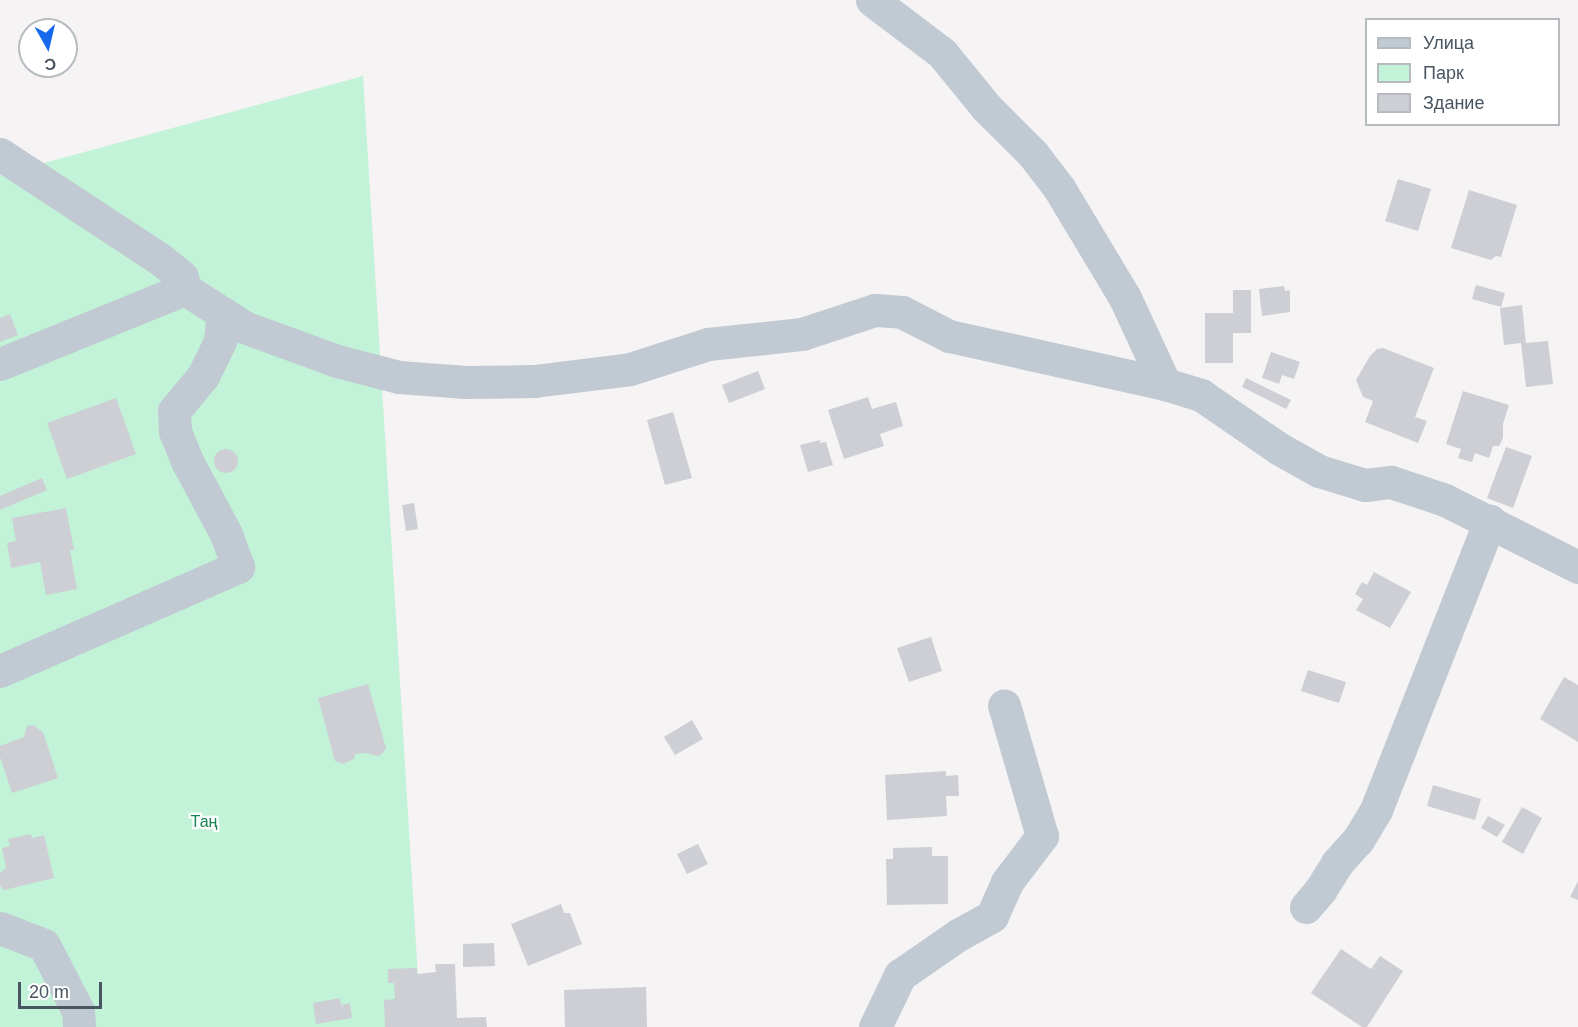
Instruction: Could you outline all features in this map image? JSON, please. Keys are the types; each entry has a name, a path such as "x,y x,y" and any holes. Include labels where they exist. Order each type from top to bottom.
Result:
{"street":[{"path":"872,0 942,53 986,107 1033,154 1059,188 1125,297 1166,384"},
{"path":"0,154 160,259 182,277 185,289 244,327 337,361 399,377 466,382 534,381 630,369 708,344 801,334 875,310 902,312 949,336 1166,384 1201,395 1278,448 1319,471 1365,485 1390,482"},
{"path":"0,364 185,289"},
{"path":"0,672 238,567 226,534 187,461 175,431 174,411 203,376 220,341 223,313"},
{"path":"1337,449 1342,458 1390,482 1445,500 1578,567"},
{"path":"1306,907 1337,863 1358,840 1376,810 1490,521"},
{"path":"868,1024 900,975 958,935 992,916 1007,882 1042,836 1004,705"},
{"path":"0,928 44,945 78,1011 80,1027"}],"green space":[{"name":"Таң","path":"363,76 421,1027 0,1027 0,175"}],"building":[{"path":"1398,179 1431,189 1418,231 1385,221"},
{"path":"1469,190 1517,205 1501,257 1496,256 1491,260 1451,248"},
{"path":"1476,285 1505,293 1501,307 1472,299"},
{"path":"1284,286 1285,291 1290,290 1290,312 1262,316 1259,289"},
{"path":"1233,290 1251,290 1251,333 1233,333 1233,363 1205,363 1205,313 1233,313"},
{"path":"1522,305 1526,343 1548,341 1553,384 1526,387 1521,343 1504,345 1500,308"},
{"path":"10,314 18,335 0,342 0,318"},
{"path":"1383,348 1434,368 1415,417 1427,421 1418,443 1365,422 1373,401 1363,397 1356,380 1370,356 1377,349"},
{"path":"1271,352 1300,362 1294,379 1282,375 1279,384 1262,378"},
{"path":"758,371 765,389 729,403 722,385"},
{"path":"1246,378 1291,400 1286,409 1242,387"},
{"path":"1463,391 1509,405 1503,424 1503,438 1499,446 1493,446 1489,458 1475,453 1472,462 1458,458 1461,449 1446,444"},
{"path":"868,397 872,409 896,402 903,426 880,434 884,446 844,459 828,410"},
{"path":"116,398 136,454 67,479 47,423"},
{"path":"673,412 692,478 665,485 647,420"},
{"path":"820,440 820,443 826,442 833,465 808,472 800,445"},
{"path":"1506,447 1532,456 1513,508 1487,498"},
{"path":"226,449 234,453 238,461 234,469 226,473 218,469 214,461 218,453"},
{"path":"42,478 47,490 0,510 0,496"},
{"path":"414,503 418,529 406,531 402,505"},
{"path":"66,508 74,550 70,550 77,589 46,595 40,562 11,568 7,543 16,541 12,518"},
{"path":"1374,572 1411,592 1390,628 1356,610 1363,599 1355,594 1362,582 1367,585"},
{"path":"931,637 942,671 909,682 897,648"},
{"path":"1308,670 1346,682 1339,703 1301,691"},
{"path":"1564,677 1578,685 1578,742 1540,719"},
{"path":"368,684 386,748 378,756 366,753 355,754 354,759 343,764 335,761 318,698"},
{"path":"692,720 703,739 675,755 664,737"},
{"path":"33,725 43,732 58,778 12,793 0,757 0,746 24,737 27,726"},
{"path":"946,771 946,776 958,775 959,796 946,796 947,816 887,820 885,775"},
{"path":"1433,785 1481,799 1475,820 1427,806"},
{"path":"1522,807 1542,818 1523,854 1502,842"},
{"path":"1488,816 1505,825 1497,837 1481,828"},
{"path":"31,834 32,838 44,835 54,878 4,890 0,886 0,873 6,868 2,848 10,846 8,839"},
{"path":"698,844 708,864 687,874 677,854"},
{"path":"932,847 932,856 948,856 948,904 887,905 886,859 893,859 893,848"},
{"path":"1578,881 1578,900 1570,897"},
{"path":"561,904 564,913 570,913 582,944 528,966 511,924"},
{"path":"494,943 495,966 463,967 463,944"},
{"path":"1341,949 1371,969 1380,956 1403,971 1367,1027 1362,1027 1311,993"},
{"path":"435,964 455,964 457,1018 486,1017 487,1027 385,1027 384,1000 395,999 394,983 388,983 388,969 417,968 417,974 436,972"},
{"path":"646,987 647,1027 565,1027 564,990"},
{"path":"340,998 341,1005 350,1003 352,1018 316,1024 313,1003"}]}
